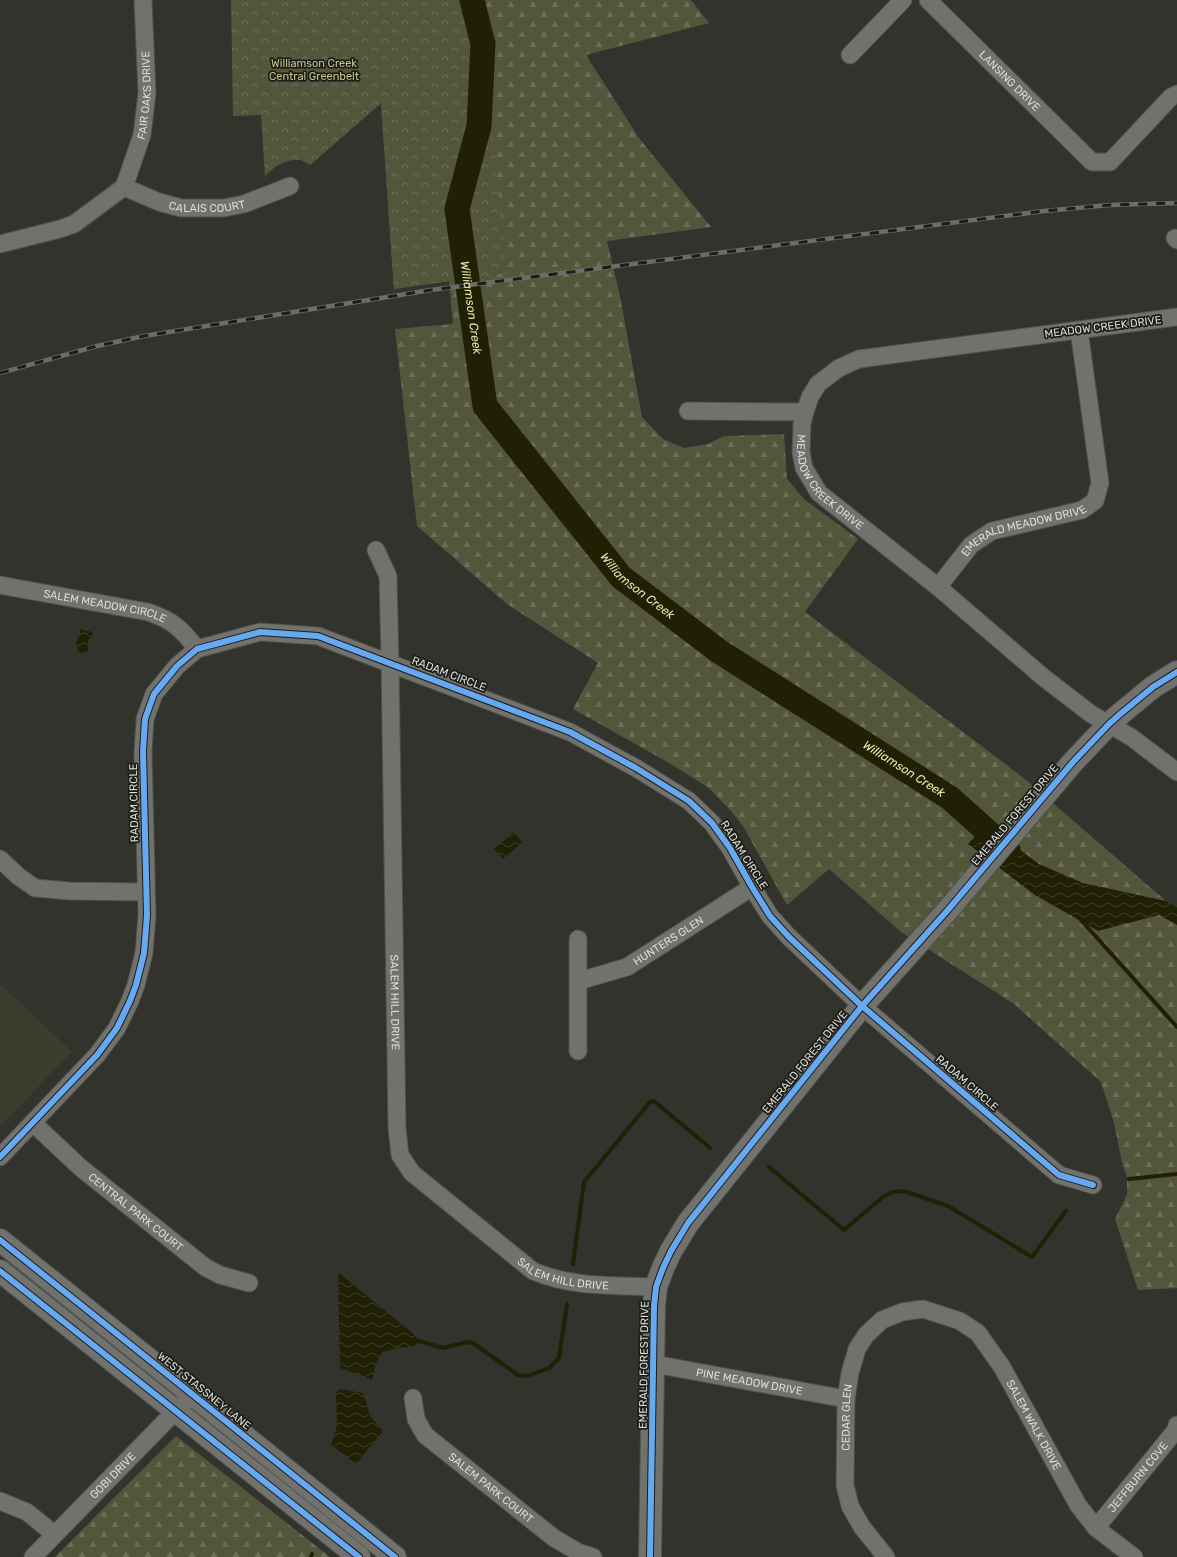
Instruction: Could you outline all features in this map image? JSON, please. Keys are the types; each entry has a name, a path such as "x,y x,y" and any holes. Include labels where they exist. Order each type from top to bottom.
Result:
{"street":[{"name":"FAIR OAKS DRIVE","path":"124,187 142,135 147,93 143,0"},
{"path":"850,55 903,0"},
{"name":"LANSING DRIVE","path":"928,0 1092,162 1110,162 1171,97 1177,94"},
{"name":"CALAIS COURT","path":"124,187 159,202 181,208 224,208 244,204 290,186"},
{"path":"0,244 74,224 124,187"},
{"name":"MEADOW CREEK DRIVE","path":"1177,317 859,359 839,368 818,384 810,397 805,412 802,424 801,452 804,468 819,494 938,588 1043,677 1091,714 1131,737 1177,772"},
{"name":"EMERALD MEADOW DRIVE","path":"938,588 971,545 992,531 1082,510 1095,501 1100,483 1079,330"},
{"path":"688,411 805,412"},
{"name":"SALEM HILL DRIVE","path":"376,550 388,576 396,1120 400,1155 412,1173 533,1271 550,1278 567,1282 656,1287"},
{"name":"SALEM MEADOW CIRCLE","path":"0,585 148,612 167,618 187,635 197,649"},
{"name":"RADAM CIRCLE","path":"0,1157 97,1055 117,1028 136,985 144,953 147,921 143,752 145,719 154,694 177,666 197,649 260,632 318,636 390,662 570,732 676,792 689,801 712,823 730,848 770,916 789,938 862,1006 1059,1175 1093,1185"},
{"name":"EMERALD FOREST DRIVE","path":"650,1557 654,1306 656,1287 671,1251 688,1223 862,1006 947,911 1073,762 1109,724 1153,687 1177,672"},
{"path":"0,859 18,876 35,888 70,891 146,892"},
{"name":"HUNTERS GLEN","path":"579,981 627,967 752,887"},
{"path":"578,939 578,1051"},
{"name":"CENTRAL PARK COURT","path":"33,1123 81,1168 205,1267 220,1275 249,1283"},
{"name":"WEST STASSNEY LANE","path":"0,1240 395,1557"},
{"path":"0,1271 359,1557"},
{"name":"CEDAR GLEN","path":"886,1557 862,1527 850,1506 845,1485 846,1399 850,1373 857,1349 866,1335 882,1320 902,1312 924,1309"},
{"name":"SALEM WALK DRIVE","path":"924,1309 960,1321 978,1333 1002,1367 1078,1505 1096,1528 1134,1557"},
{"name":"PINE MEADOW DRIVE","path":"654,1364 846,1399"},
{"name":"GOBI DRIVE","path":"33,1557 192,1394"},
{"name":"SALEM PARK COURT","path":"414,1398 416,1419 425,1435 554,1538 573,1550 593,1557"},
{"name":"JEFFBURN COVE","path":"1096,1528 1176,1430 1177,1425"},
{"path":"0,1501 27,1512 54,1534"}],"shaded area":[{"path":"0,984 72,1052 0,1126"}],"green space":[{"name":"Williamson Creek Central Greenbelt","path":"231,0 477,0 481,17 507,273 394,289 381,103 310,165 304,161 296,159 286,161 272,169 265,176 261,115 233,116"},
{"path":"280,0 691,0 709,23 586,55 639,138 711,227 607,241 620,296 642,417 663,439 684,448 708,444 724,436 784,434 787,479 804,499 858,539 805,612 1025,779 1166,901 1177,907 1177,1288 1138,1290 1115,1219 1127,1195 1127,1177 1122,1162 1114,1123 1101,1082 1014,1004 901,932 829,869 787,905 743,826 709,788 671,764 573,709 598,663 507,604 417,526 395,329 453,324 449,281 394,289 381,103 310,165 302,160 293,160"},
{"path":"176,1436 330,1557 55,1557"}],"water":[{"path":"80,628 93,632 92,637 88,640 88,651 82,653 78,651 76,643 81,632 79,630"},
{"path":"986,824 1039,864 1083,883 1166,901 1177,907 1177,925 1159,915 1098,931 1035,895 968,844"},
{"path":"514,832 522,843 503,859 494,849"},
{"path":"338,1272 416,1336 417,1346 398,1348 382,1352 376,1363 372,1380 340,1368"},
{"path":"339,1389 363,1393 371,1417 383,1431 356,1464 331,1445 337,1426 336,1393"}],"waterway":[{"name":"Williamson Creek","path":"472,0 483,44 479,126 457,209 485,406 621,577 720,652 950,798 1008,850"},
{"path":"1081,920 1177,1027"},
{"path":"573,1264 584,1182 650,1102 654,1101 710,1148"},
{"path":"769,1167 844,1230 883,1197 893,1192 904,1191 948,1206 1032,1257 1066,1211"},
{"path":"1129,1179 1177,1174"},
{"path":"412,1339 443,1348 468,1342 473,1343 518,1375 528,1376 549,1368 559,1358 567,1304"}],"railway":[{"path":"0,373 97,346 144,336 431,290 1044,211 1110,205 1177,203"}],"cycle path":[{"path":"0,1157 97,1055 117,1028 136,985 144,953 147,915 143,752 145,719 154,694 177,666 197,649 260,632 318,636 570,732 636,768 689,801 712,823 730,848 770,916 789,937 862,1006 1059,1175 1093,1185"},
{"path":"650,1557 654,1306 656,1287 671,1251 688,1223 862,1006 947,911 1073,762 1119,715 1153,687 1177,672"},
{"path":"0,1240 395,1557"},
{"path":"0,1271 359,1557"}]}
